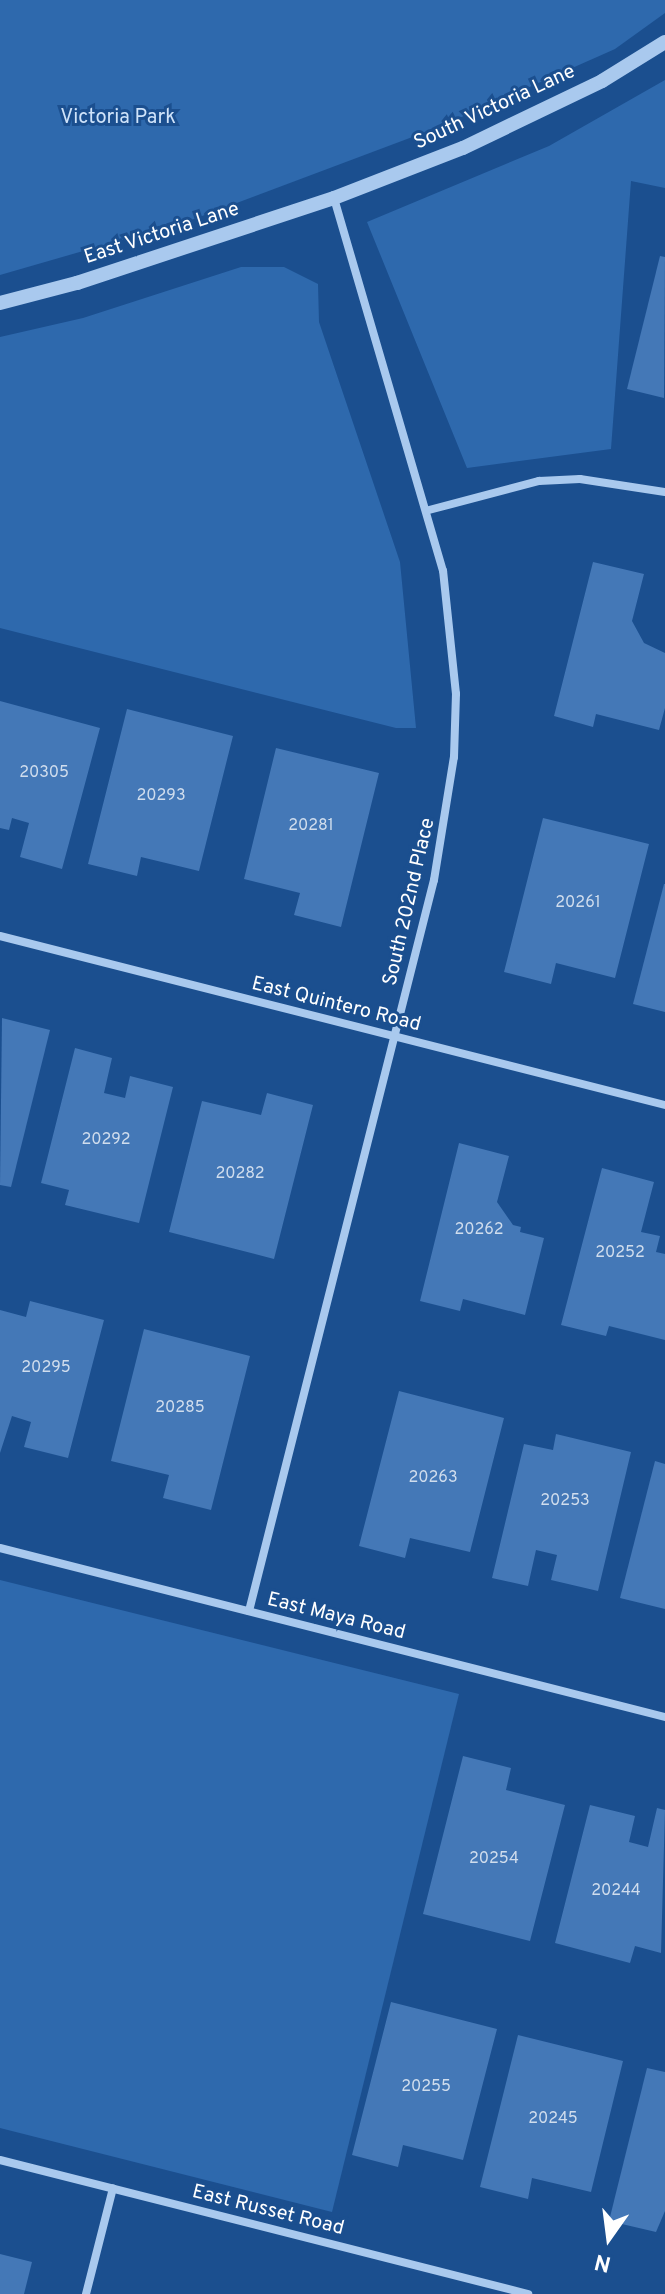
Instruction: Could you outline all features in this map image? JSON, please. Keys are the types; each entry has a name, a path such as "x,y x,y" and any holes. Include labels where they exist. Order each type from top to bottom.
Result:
{"street":[{"name":"South Victoria Lane","path":"334,198 463,148 602,81 665,42"},
{"name":"East Victoria Lane","path":"0,303 77,283 334,198"},
{"name":"South 202nd Place","path":"249,1611 434,880 454,757 452,632 429,510 334,198"},
{"path":"429,510 539,481 580,479 665,492"},
{"name":"East Quintero Road","path":"0,936 665,1105"},
{"name":"East Maya Road","path":"0,1548 665,1717"},
{"name":"East Russet Road","path":"0,2160 528,2294"},
{"path":"86,2294 113,2188"}],"green space":[{"name":"Victoria Park","path":"0,0 665,0 665,13 615,49 439,127 194,219 0,275"},
{"path":"665,80 665,188 631,181 611,449 467,468 367,222 549,146"},
{"path":"241,267 284,267 318,284 319,322 400,562 416,728 396,728 0,628 0,337 83,318"},
{"path":"0,1580 459,1694 332,2212 0,2128"}],"building":[{"path":"660,256 665,257 664,398 627,389"},
{"path":"593,562 644,574 632,621 644,643 665,653 665,708 659,730 596,714 593,727 554,716"},
{"path":"0,701 100,728 62,869 20,857 29,823 12,818 9,830 0,828"},
{"path":"127,709 233,736 199,871 141,857 137,876 88,864"},
{"path":"276,748 379,773 341,927 294,915 300,893 244,879"},
{"path":"543,818 649,844 615,978 556,963 551,984 504,972"},
{"path":"665,884 665,1012 633,1004"},
{"path":"2,1018 50,1030 11,1187 0,1185"},
{"path":"75,1048 112,1058 104,1093 125,1098 130,1076 173,1087 139,1223 65,1205 69,1190 41,1183"},
{"path":"267,1093 313,1105 274,1259 169,1232 202,1101 261,1115"},
{"path":"459,1143 509,1156 497,1202 513,1225 521,1227 520,1232 544,1238 525,1315 463,1299 460,1311 420,1301"},
{"path":"602,1168 654,1182 641,1232 660,1236 656,1252 665,1254 665,1340 609,1326 606,1336 561,1325"},
{"path":"30,1301 104,1320 68,1458 24,1447 31,1422 12,1416 0,1453 0,1310 26,1317"},
{"path":"144,1329 250,1356 211,1510 163,1498 169,1475 111,1461"},
{"path":"399,1391 504,1418 470,1552 410,1538 405,1558 359,1546"},
{"path":"556,1434 631,1452 598,1591 551,1580 557,1555 536,1550 528,1586 492,1578 524,1444 553,1450"},
{"path":"655,1461 665,1464 665,1609 620,1598"},
{"path":"463,1756 511,1768 506,1790 565,1805 530,1941 423,1914"},
{"path":"590,1805 635,1816 629,1842 648,1847 657,1808 665,1810 661,1953 635,1946 630,1963 555,1943"},
{"path":"391,2002 497,2029 463,2160 403,2145 398,2167 352,2155"},
{"path":"518,2035 623,2061 591,2192 532,2178 528,2199 480,2187"},
{"path":"647,2068 665,2072 665,2211 656,2232 609,2221"},
{"path":"0,2254 32,2262 24,2294 0,2294"}]}
